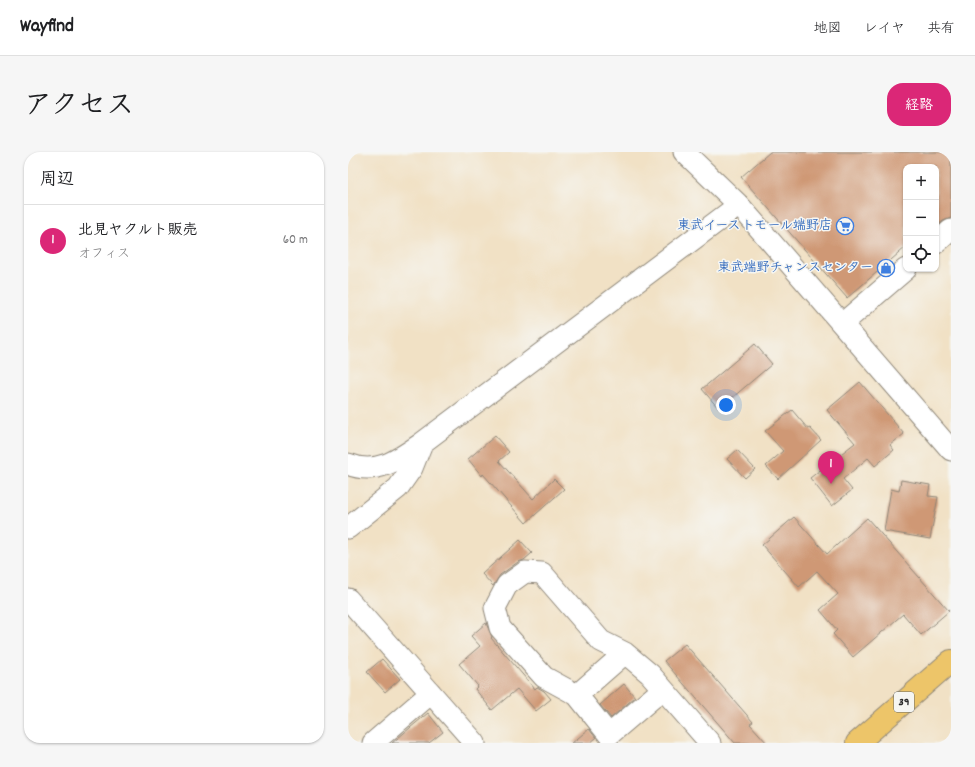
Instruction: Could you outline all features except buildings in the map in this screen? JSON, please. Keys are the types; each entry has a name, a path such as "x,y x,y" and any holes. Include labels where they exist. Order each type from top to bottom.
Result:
{"highway":[{"name":"39","path":"857,743 951,661"}],"street":[{"path":"684,152 739,205 951,450"},
{"path":"348,464 356,468 375,468 396,461 739,205"},
{"path":"939,240 951,230"},
{"path":"842,324 903,271"},
{"path":"348,528 398,488 412,468 422,443"},
{"path":"663,689 609,735 576,695 544,677 500,628 495,608 507,585 525,572 542,573 602,641 625,653 650,674 710,743"},
{"path":"348,599 475,743"},
{"path":"576,695 625,653"},
{"path":"373,743 431,693"}],"place":[{"name":"東武イーストモール端野店","path":"845,226"},
{"name":"東武端野チャンスセンター","path":"886,268"},
{"name":"北見ヤクルト販売","path":"831,484"}]}
